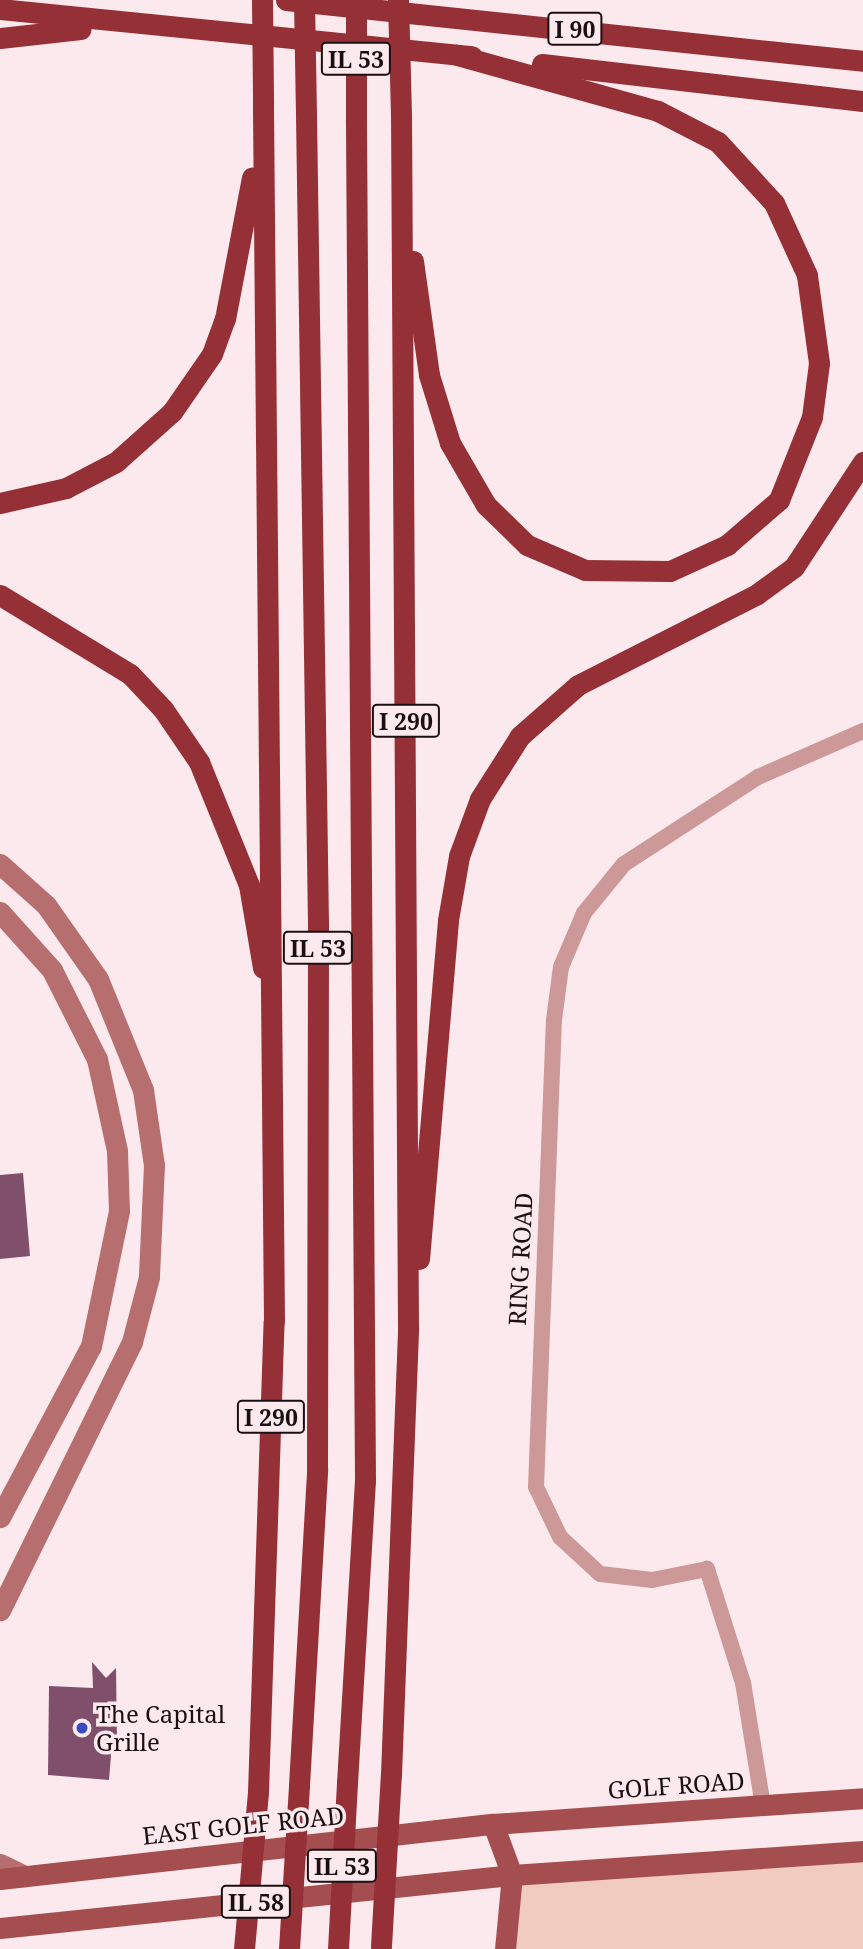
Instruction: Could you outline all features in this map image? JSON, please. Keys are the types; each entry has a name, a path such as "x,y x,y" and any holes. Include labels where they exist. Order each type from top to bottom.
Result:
{"highway":[{"name":"I 290","path":"244,1949 258,1792 274,1321 274,1041 260,135 262,0"},
{"name":"I 90","path":"286,0 863,61"},
{"name":"IL 53","path":"289,1949 317,1469 318,924 304,0"},
{"name":"IL 53","path":"338,1949 365,1467 356,0"},
{"name":"I 290","path":"381,1947 391,1774 408,1327 401,116 398,0"},
{"path":"0,9 457,55 863,101"},
{"path":"0,38 130,24"},
{"path":"401,169 429,375 463,469 514,534 545,556 585,570 670,570 727,545 779,500 812,417 819,339 807,275 774,203 718,142 658,111 457,55"},
{"path":"0,503 65,488 116,462 172,412 212,354 225,319 260,135"},
{"path":"408,1327 428,1197 448,920 458,856 480,799 520,736 578,685 757,594 794,567 863,462"},
{"path":"0,596 130,674 199,762 249,885 274,1041"}],"main road":[{"name":"GOLF ROAD","path":"493,1824 863,1798"},
{"path":"493,1824 512,1875 505,1949"},
{"name":"EAST GOLF ROAD","path":"0,1879 493,1824"},
{"name":"IL 58","path":"0,1928 512,1875 863,1851"}],"street":[{"name":"RING ROAD","path":"763,1806 743,1683 707,1569 652,1580 600,1574 560,1537 536,1487 554,1020 561,967 584,913 624,864 758,777 863,731"},
{"path":"0,864 47,905 98,979 143,1090 154,1165 149,1277 132,1342 0,1610"},
{"path":"0,912 51,970 97,1059 117,1152 119,1211 90,1346 0,1517"},
{"path":"0,1864 25,1876"}],"shaded area":[{"path":"863,1850 863,1949 507,1949 512,1875"}],"building":[{"path":"23,1173 30,1256 0,1259 0,1175"},
{"name":"The Capital Grille","path":"92,1662 106,1678 116,1668 117,1744 112,1743 109,1780 48,1775 49,1686 93,1688"}],"place":[{"name":"The Capital Grille","path":"82,1728"}]}
